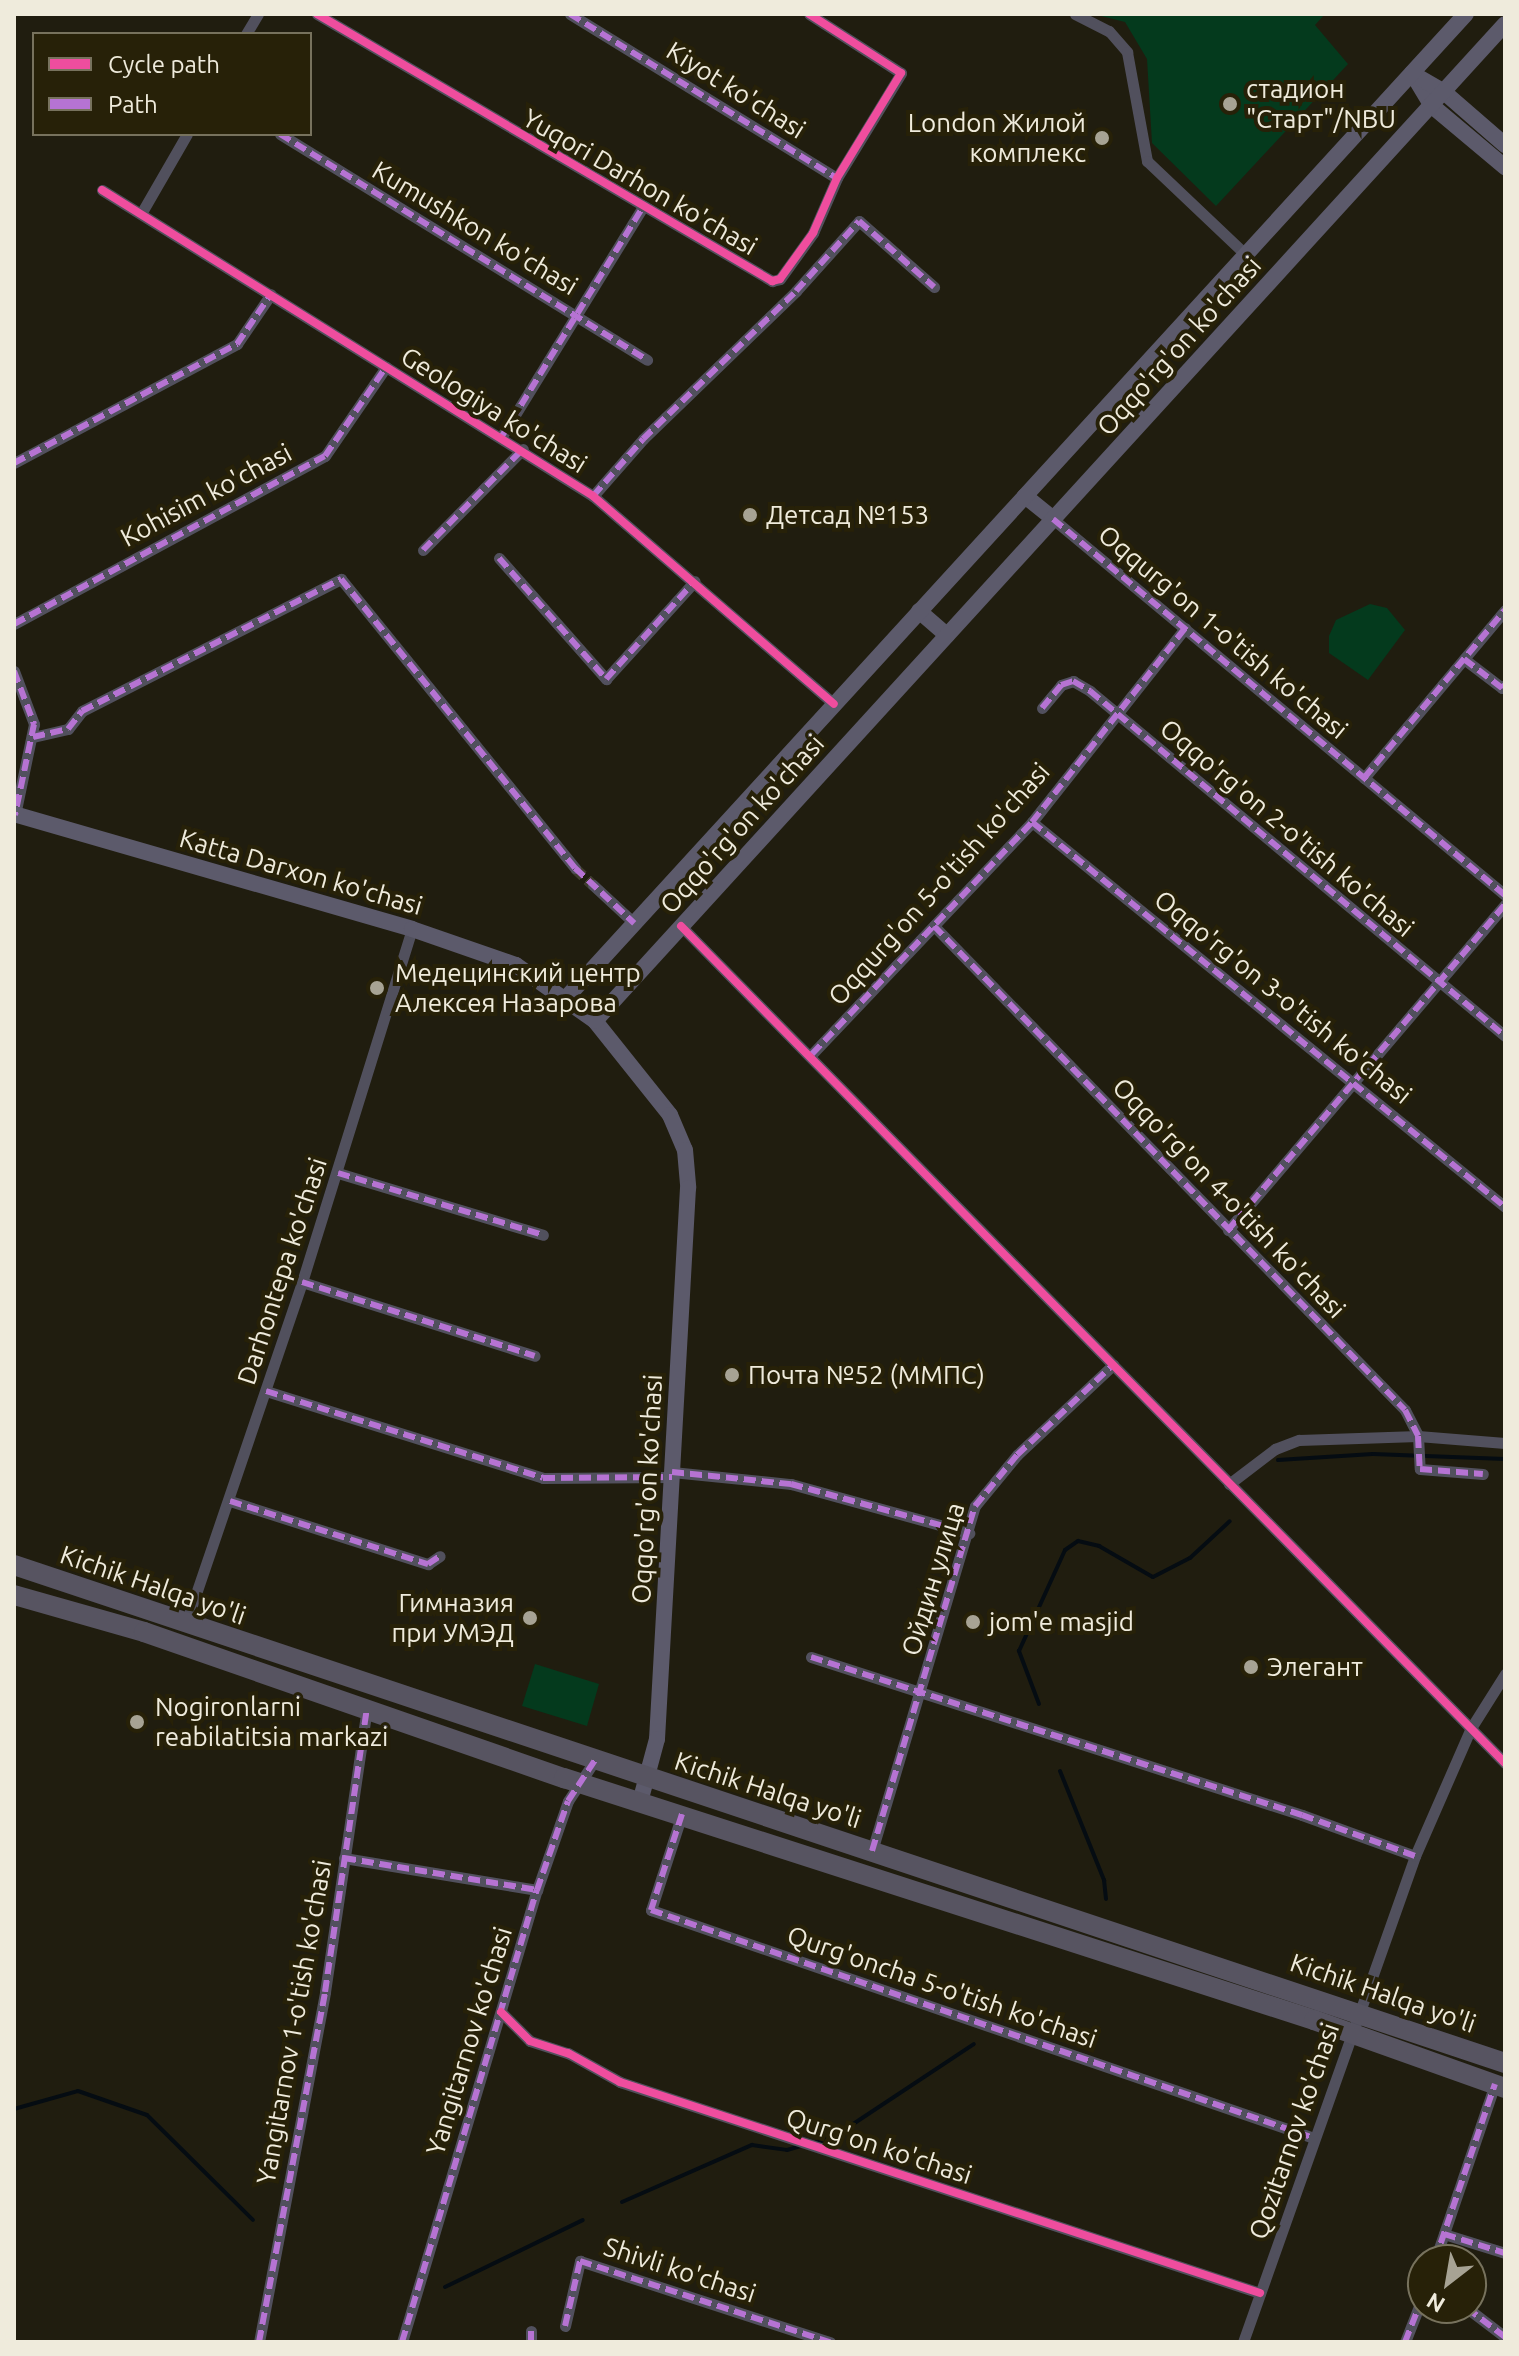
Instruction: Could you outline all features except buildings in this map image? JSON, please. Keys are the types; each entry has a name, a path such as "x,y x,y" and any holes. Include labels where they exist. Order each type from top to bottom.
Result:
{"highway":[{"name":"Kichik Halqa yo'li","path":"14,1565 1360,2011 1505,2063"},
{"name":"Kichik Halqa yo'li","path":"14,1592 367,1708 583,1784 1351,2033 1500,2086"},
{"path":"179,1645 186,1623"}],"main road":[{"name":"Oqqo'rg'on ko'chasi","path":"567,997 1466,14"},
{"name":"Oqqo'rg'on ko'chasi","path":"640,1802 657,1739 688,1188 685,1150 670,1115 595,1021 1505,24"},
{"path":"1412,73 1444,92 1505,145"},
{"path":"1412,73 1431,105 1505,167"},
{"path":"1025,496 1053,519"},
{"path":"919,611 947,635"},
{"name":"Katta Darxon ko'chasi","path":"15,814 412,929 507,961 567,997 595,1021"}],"street":[{"path":"247,32 258,14"},
{"name":"Yuqori Darhon ko'chasi","path":"317,14 765,279 780,279 813,233 837,178"},
{"name":"Kiyot ko'chasi","path":"570,14 837,178"},
{"path":"809,14 901,73 837,178"},
{"path":"1075,14 1109,31 1127,52 1147,161 1246,255"},
{"path":"142,212 186,136"},
{"name":"Kumushkon ko'chasi","path":"283,136 647,360"},
{"name":"Geologiya ko'chasi","path":"102,190 523,449 593,496 834,704"},
{"path":"502,436 642,208"},
{"path":"593,496 643,439 796,291 859,221 934,287"},
{"path":"14,463 237,344 271,294"},
{"name":"Kohisim ko'chasi","path":"14,624 325,456 386,367"},
{"path":"423,550 523,449"},
{"name":"Oqqurg'on 1-o'tish ko'chasi","path":"1053,519 1505,895"},
{"path":"499,558 606,679 695,581"},
{"path":"33,737 68,729 82,711 341,579 575,868"},
{"path":"1364,778 1505,610"},
{"name":"Oqqurg'on 5-o'tish ko'chasi","path":"812,1054 1032,822 1185,628"},
{"path":"1464,659 1504,688"},
{"path":"14,671 30,705 33,737 15,814"},
{"name":"Oqqo'rg'on 2-o'tish ko'chasi","path":"1042,708 1061,685 1073,681 1505,1036"},
{"name":"Oqqo'rg'on 3-o'tish ko'chasi","path":"1032,822 1505,1207"},
{"path":"593,885 634,923"},
{"path":"1228,1230 1441,985 1505,904"},
{"path":"681,926 812,1054 1505,1763"},
{"name":"Oqqo'rg'on 4-o'tish ko'chasi","path":"934,926 1405,1410 1418,1436 1422,1470 1483,1474"},
{"name":"Darhontepa ko'chasi","path":"186,1623 230,1501 338,1173 412,929"},
{"path":"338,1173 543,1235"},
{"path":"302,1282 535,1356"},
{"name":"Ойдин улица","path":"872,1851 975,1506 989,1487 1113,1365"},
{"path":"266,1391 543,1478 672,1475 791,1484 969,1533"},
{"path":"1229,1484 1275,1449 1299,1440 1418,1436 1505,1443"},
{"path":"230,1501 428,1564 440,1556"},
{"path":"811,1657 921,1695 1302,1815 1415,1856"},
{"name":"Qozitarnov ko'chasi","path":"1243,2342 1415,1856 1471,1728 1505,1674"},
{"name":"Yangitarnov 1-o'tish ko'chasi","path":"259,2342 325,1992 367,1708"},
{"name":"Yangitarnov ko'chasi","path":"402,2342 537,1890 568,1801 583,1784 595,1760"},
{"name":"Qurg'oncha 5-o'tish ko'chasi","path":"682,1814 651,1910 1314,2138"},
{"path":"344,1858 537,1890"},
{"name":"Qurg'on ko'chasi","path":"501,2012 530,2041 568,2053 620,2082 1260,2293"},
{"path":"1441,2244 1500,2086"},
{"path":"1444,2234 1505,2253"},
{"name":"Shivli ko'chasi","path":"565,2326 580,2261 830,2342"},
{"path":"1487,2323 1505,2337"}],"green space":[{"name":"стадион \"Старт\"/NBU","path":"1093,14 1325,14 1315,25 1348,64 1216,206 1152,143 1147,59 1125,22"},
{"path":"1370,604 1387,608 1405,630 1368,680 1329,653 1329,636 1336,620"},
{"path":"535,1664 599,1684 587,1726 522,1706"}],"waterway":[{"path":"1278,1460 1373,1454 1505,1459"},
{"path":"1039,1704 1019,1651 1065,1550 1078,1541 1099,1546 1153,1577 1190,1558 1230,1521"},
{"path":"1060,1771 1104,1880 1106,1899"},
{"path":"814,2143 832,2138 974,2044"},
{"path":"14,2109 78,2091 147,2115 253,2220"},
{"path":"622,2202 752,2145 787,2150 801,2146"},
{"path":"445,2287 583,2220"}],"tunnel":[{"path":"575,868 593,885"}],"marked path":[{"path":"570,14 837,178"},
{"path":"283,136 647,360"},
{"path":"502,436 642,208"},
{"path":"593,496 643,439 796,291 859,221 934,287"},
{"path":"14,463 237,344 271,294"},
{"path":"14,624 325,456 386,367"},
{"path":"423,550 523,449"},
{"path":"1053,519 1505,895"},
{"path":"499,558 606,679 695,581"},
{"path":"33,737 68,729 82,711 341,579 575,868 634,923"},
{"path":"1364,778 1505,610"},
{"path":"812,1054 1032,822 1185,628"},
{"path":"1464,659 1502,688 1505,685"},
{"path":"14,671 34,724 15,815"},
{"path":"1042,708 1061,685 1073,681 1090,691 1505,1036"},
{"path":"1032,822 1505,1207"},
{"path":"1228,1230 1505,904"},
{"path":"934,926 1405,1410 1418,1436 1420,1469 1483,1474"},
{"path":"338,1173 543,1235"},
{"path":"302,1282 535,1356"},
{"path":"872,1851 975,1506 1017,1455 1113,1365"},
{"path":"266,1391 543,1478 672,1477"},
{"path":"672,1472 791,1484 969,1533"},
{"path":"230,1501 428,1564 440,1556"},
{"path":"811,1657 1302,1815 1415,1856"},
{"path":"259,2342 325,1992 367,1708"},
{"path":"402,2342 537,1890 568,1801 595,1760"},
{"path":"682,1814 651,1910 1314,2138"},
{"path":"344,1858 537,1890"},
{"path":"1440,2244 1495,2084"},
{"path":"1444,2234 1505,2253"},
{"path":"565,2326 580,2261 830,2342"},
{"path":"1487,2323 1505,2337"},
{"path":"1405,2342 1412,2324"},
{"path":"531,2331 531,2342"}],"cycle path":[{"path":"317,14 772,281 780,279 813,233 837,178 901,73 809,14"},
{"path":"102,190 593,496 834,704"},
{"path":"681,926 1505,1763"},
{"path":"501,2012 530,2041 568,2053 620,2082 1260,2293"}],"place":[{"name":"стадион \"Старт\"/NBU","path":"1230,104"},
{"name":"London Жилой комплекс","path":"1102,138"},
{"name":"Детсад №153","path":"750,515"},
{"name":"Медецинский центр Алексея Назарова","path":"377,988"},
{"name":"Почта №52 (ММПС)","path":"732,1375"},
{"name":"Гимназия при УМЭД","path":"530,1618"},
{"name":"jom'e masjid","path":"973,1622"},
{"name":"Элегант","path":"1251,1667"},
{"name":"Nogironlarni reabilatitsia markazi","path":"137,1722"}]}
